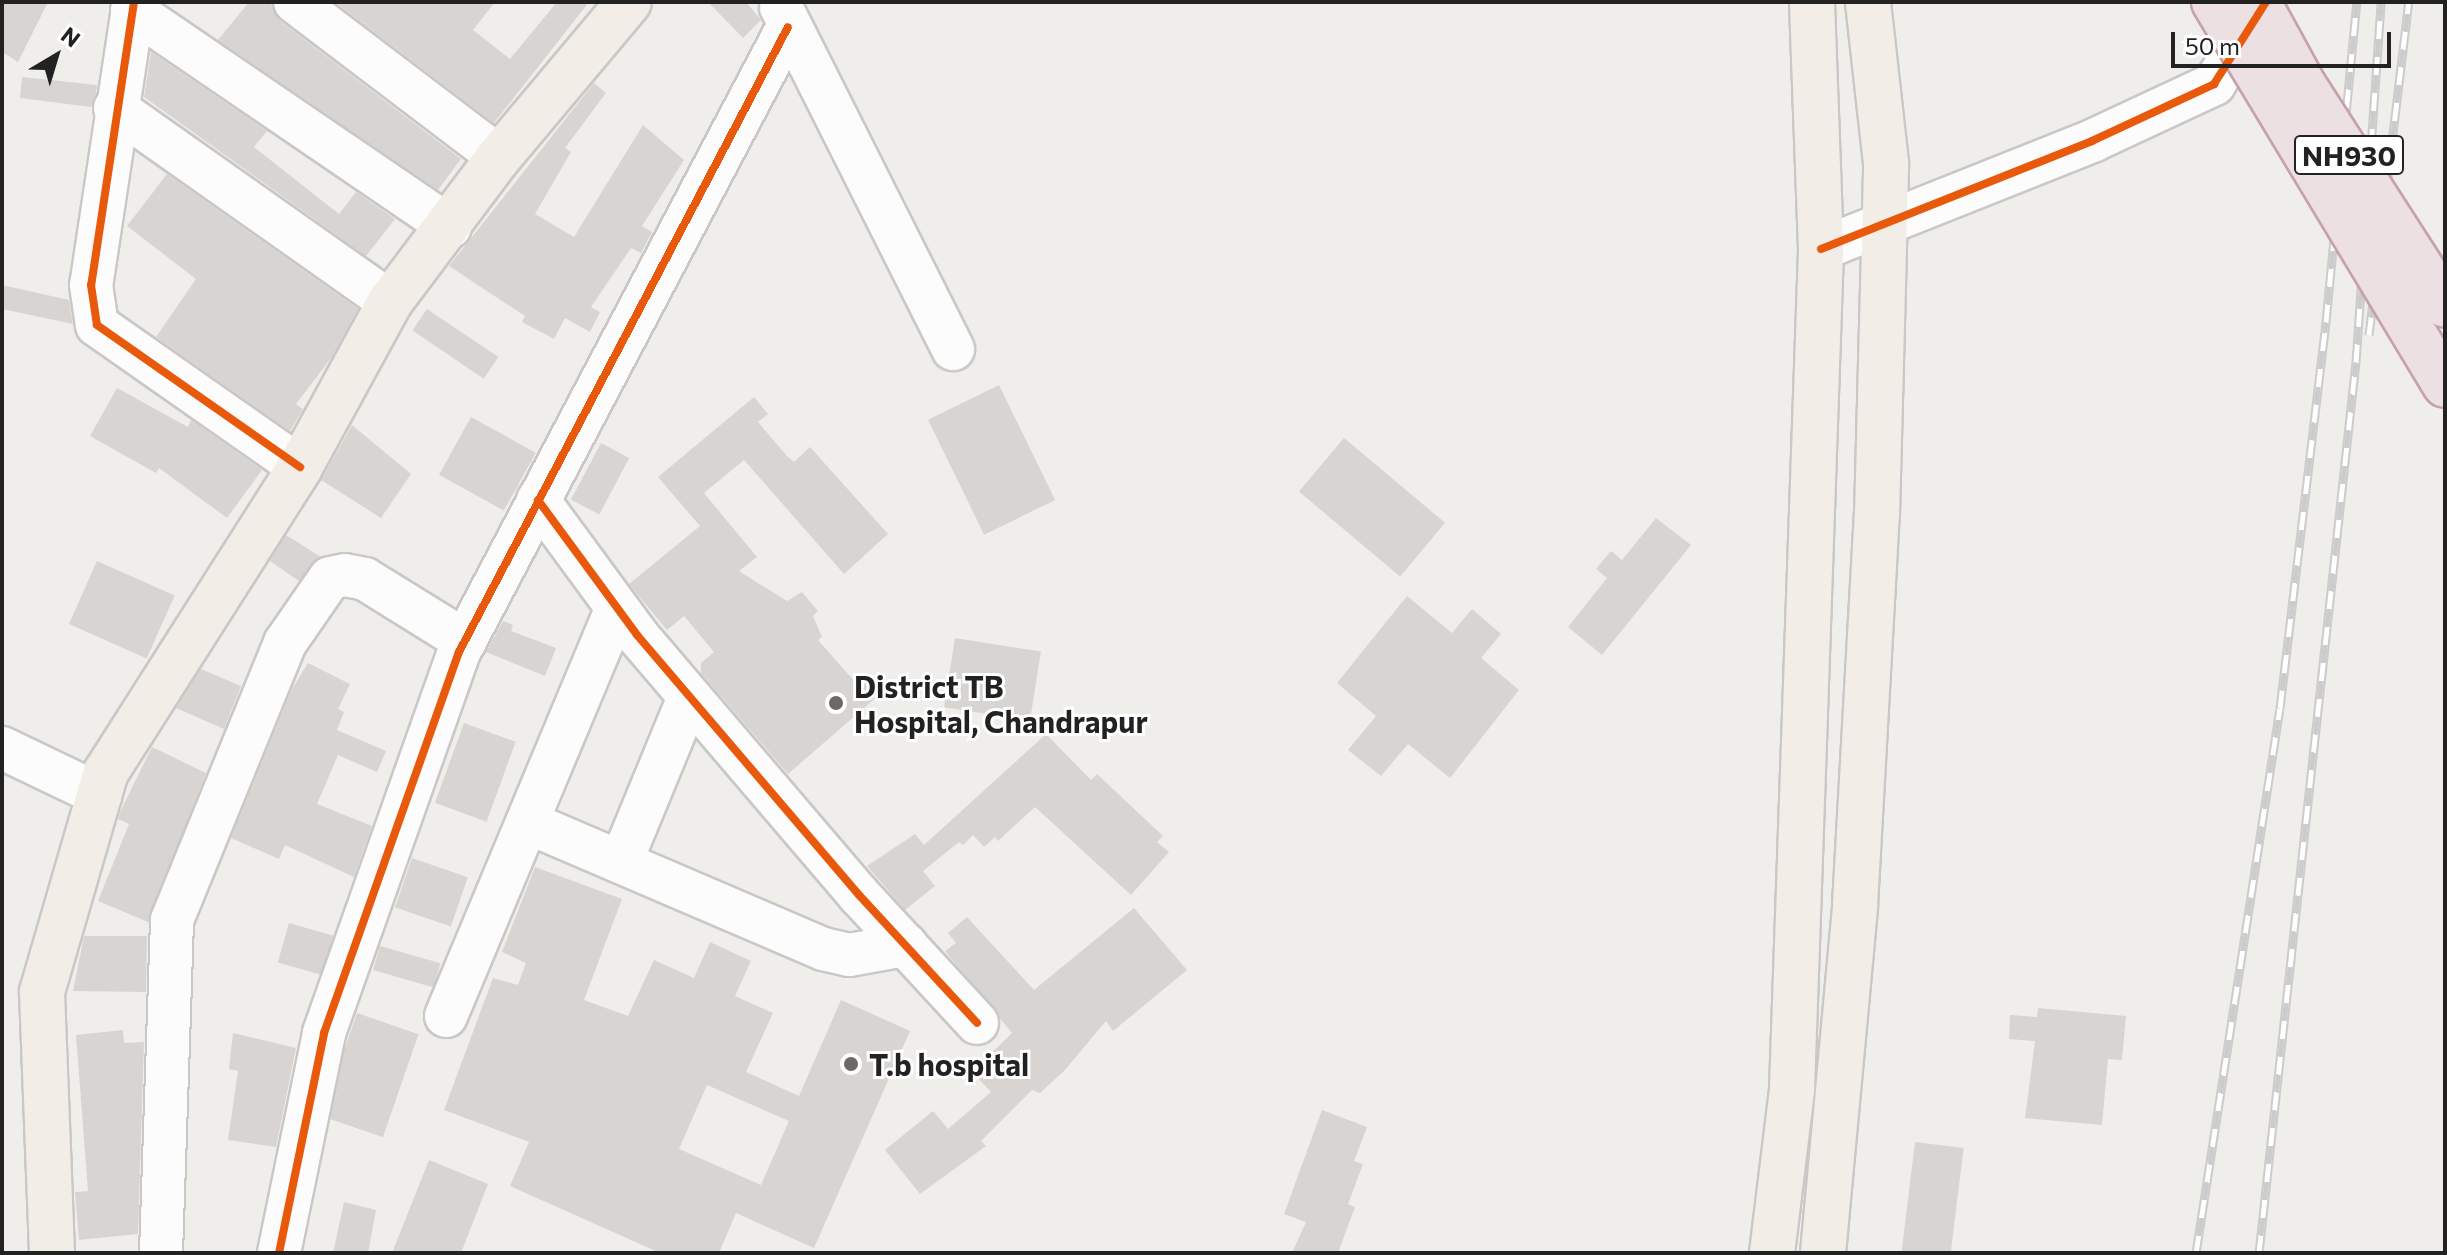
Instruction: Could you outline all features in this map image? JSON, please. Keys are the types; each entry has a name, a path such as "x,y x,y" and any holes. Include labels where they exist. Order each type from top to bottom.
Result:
{"highway":[{"name":"NH930","path":"2214,2 2445,385"},
{"name":"NH930","path":"2258,2 2304,86 2445,305"}],"main road":[{"path":"1772,1253 1792,1089 1821,249 1812,2"},
{"path":"1823,1253 1855,905 1879,417 1886,163 1868,2"},
{"path":"52,1253 42,992 106,772 300,467 390,302 616,6"},
{"path":"1815,412 1879,417"}],"street":[{"path":"295,2 499,157"},
{"path":"1821,249 2092,141 2214,84 2266,2"},
{"path":"300,467 97,325 91,285 115,108 133,6 450,227"},
{"path":"784,14 953,349"},
{"path":"279,1253 324,1033 465,641 784,14"},
{"path":"115,108 390,302"},
{"path":"538,500 617,608 689,697 977,1023"},
{"path":"161,1253 172,920 285,643 330,578 345,575 365,579 465,641"},
{"path":"446,1016 617,608"},
{"path":"621,862 689,697"},
{"path":"2,748 100,795"},
{"path":"529,823 823,949 867,954 906,945"}],"building":[{"path":"2,2 48,2 18,62 2,52"},
{"path":"249,2 270,2 280,21 461,159 438,190 218,40"},
{"path":"335,2 495,2 473,30 510,59 557,2 589,2 494,123"},
{"path":"708,2 746,2 761,20 743,38"},
{"path":"151,52 267,131 254,147 339,214 356,192 395,219 366,256 144,97"},
{"path":"22,77 97,85 96,94 91,107 20,98"},
{"path":"594,83 606,93 565,148 571,152 535,214 574,237 643,125 684,160 642,226 652,232 641,253 631,248 591,307 600,312 590,332 565,318 554,339 522,322 525,316 449,266"},
{"path":"167,174 358,309 332,357 296,404 303,409 290,431 156,337 196,279 127,226"},
{"path":"2,285 69,300 73,324 2,309"},
{"path":"427,309 498,357 484,379 412,331"},
{"path":"999,385 1055,500 984,535 928,420"},
{"path":"117,388 188,427 191,420 262,470 227,518 159,468 156,473 90,436"},
{"path":"754,397 768,414 758,422 787,456 794,462 810,447 888,534 844,574 744,460 704,493 757,557 739,571 787,601 802,592 818,611 813,616 822,637 818,640 856,683 863,677 879,695 788,774 701,673 701,663 714,652 684,616 667,630 629,584 700,526 658,477"},
{"path":"471,417 536,453 504,511 439,475"},
{"path":"352,425 411,474 381,518 321,480"},
{"path":"1344,438 1445,523 1400,576 1299,492"},
{"path":"601,443 629,458 599,515 571,500"},
{"path":"1656,518 1691,545 1602,655 1568,627 1607,578 1596,569 1611,551 1622,560"},
{"path":"286,535 321,557 299,581 270,561"},
{"path":"97,561 175,596 147,659 69,624"},
{"path":"1407,596 1452,633 1472,609 1501,634 1481,658 1519,690 1450,778 1408,744 1381,776 1348,750 1376,716 1337,683"},
{"path":"503,621 513,625 511,631 556,648 545,676 486,652"},
{"path":"955,638 1041,652 1030,721 944,707"},
{"path":"308,663 350,684 338,709 344,712 337,730 386,751 377,772 338,755 317,804 372,826 354,877 285,845 279,859 231,838 292,689"},
{"path":"201,669 241,686 224,729 176,708"},
{"path":"464,723 516,742 487,822 435,803"},
{"path":"1046,734 1091,780 1097,774 1163,836 1157,842 1169,852 1131,895 1035,807 998,841 995,837 984,847 973,835 963,845 959,842 923,871 935,886 905,910 867,866 915,834 924,845"},
{"path":"152,747 206,773 148,922 98,901 129,824 118,819 120,812"},
{"path":"412,858 468,877 451,926 395,907"},
{"path":"535,867 622,899 584,1000 628,1016 654,960 694,978 710,942 751,961 735,996 773,1013 746,1072 799,1096 841,1000 910,1031 814,1248 736,1213 719,1253 660,1253 510,1186 529,1142 444,1110 493,978 518,985 526,963 502,952","holes":["707,1085 789,1121 761,1185 679,1149"]},
{"path":"1134,908 1187,970 1113,1031 1106,1021 1064,1071 1040,1093 1032,1090 981,1141 986,1146 920,1194 885,1150 933,1111 948,1129 991,1092 972,1072 1012,1033 945,951 956,943 948,933 967,917 1034,990"},
{"path":"289,923 333,936 322,975 278,962"},
{"path":"84,936 147,936 146,992 73,991"},
{"path":"380,946 441,963 434,987 373,970"},
{"path":"2038,1008 2126,1016 2122,1060 2108,1059 2102,1125 2025,1118 2035,1041 2009,1039 2010,1015 2037,1017"},
{"path":"357,1013 418,1034 383,1137 322,1116"},
{"path":"123,1030 124,1043 144,1042 138,1234 79,1240 75,1192 88,1191 76,1035"},
{"path":"233,1033 296,1048 276,1147 228,1140 238,1071 229,1069"},
{"path":"1322,1110 1367,1127 1354,1161 1363,1164 1348,1204 1355,1207 1338,1253 1292,1253 1306,1222 1284,1214"},
{"path":"1915,1142 1964,1148 1951,1253 1901,1253"},
{"path":"429,1160 488,1184 461,1253 392,1253"},
{"path":"344,1202 376,1210 368,1253 333,1253"}],"railway":[{"path":"2196,1253 2280,708 2326,322 2357,2"},
{"path":"2259,1253 2356,362 2381,2"},
{"path":"2369,335 2409,2"}],"cycle path":[{"path":"134,2 91,285 97,325 300,467"},
{"path":"1821,249 2092,141 2214,84 2266,2"},
{"path":"279,1253 324,1033 459,652 788,27"},
{"path":"538,500 637,635 859,895 977,1023"}],"place":[{"name":"District TB Hospital, Chandrapur","path":"836,703"},
{"name":"T.b hospital","path":"851,1064"}]}
